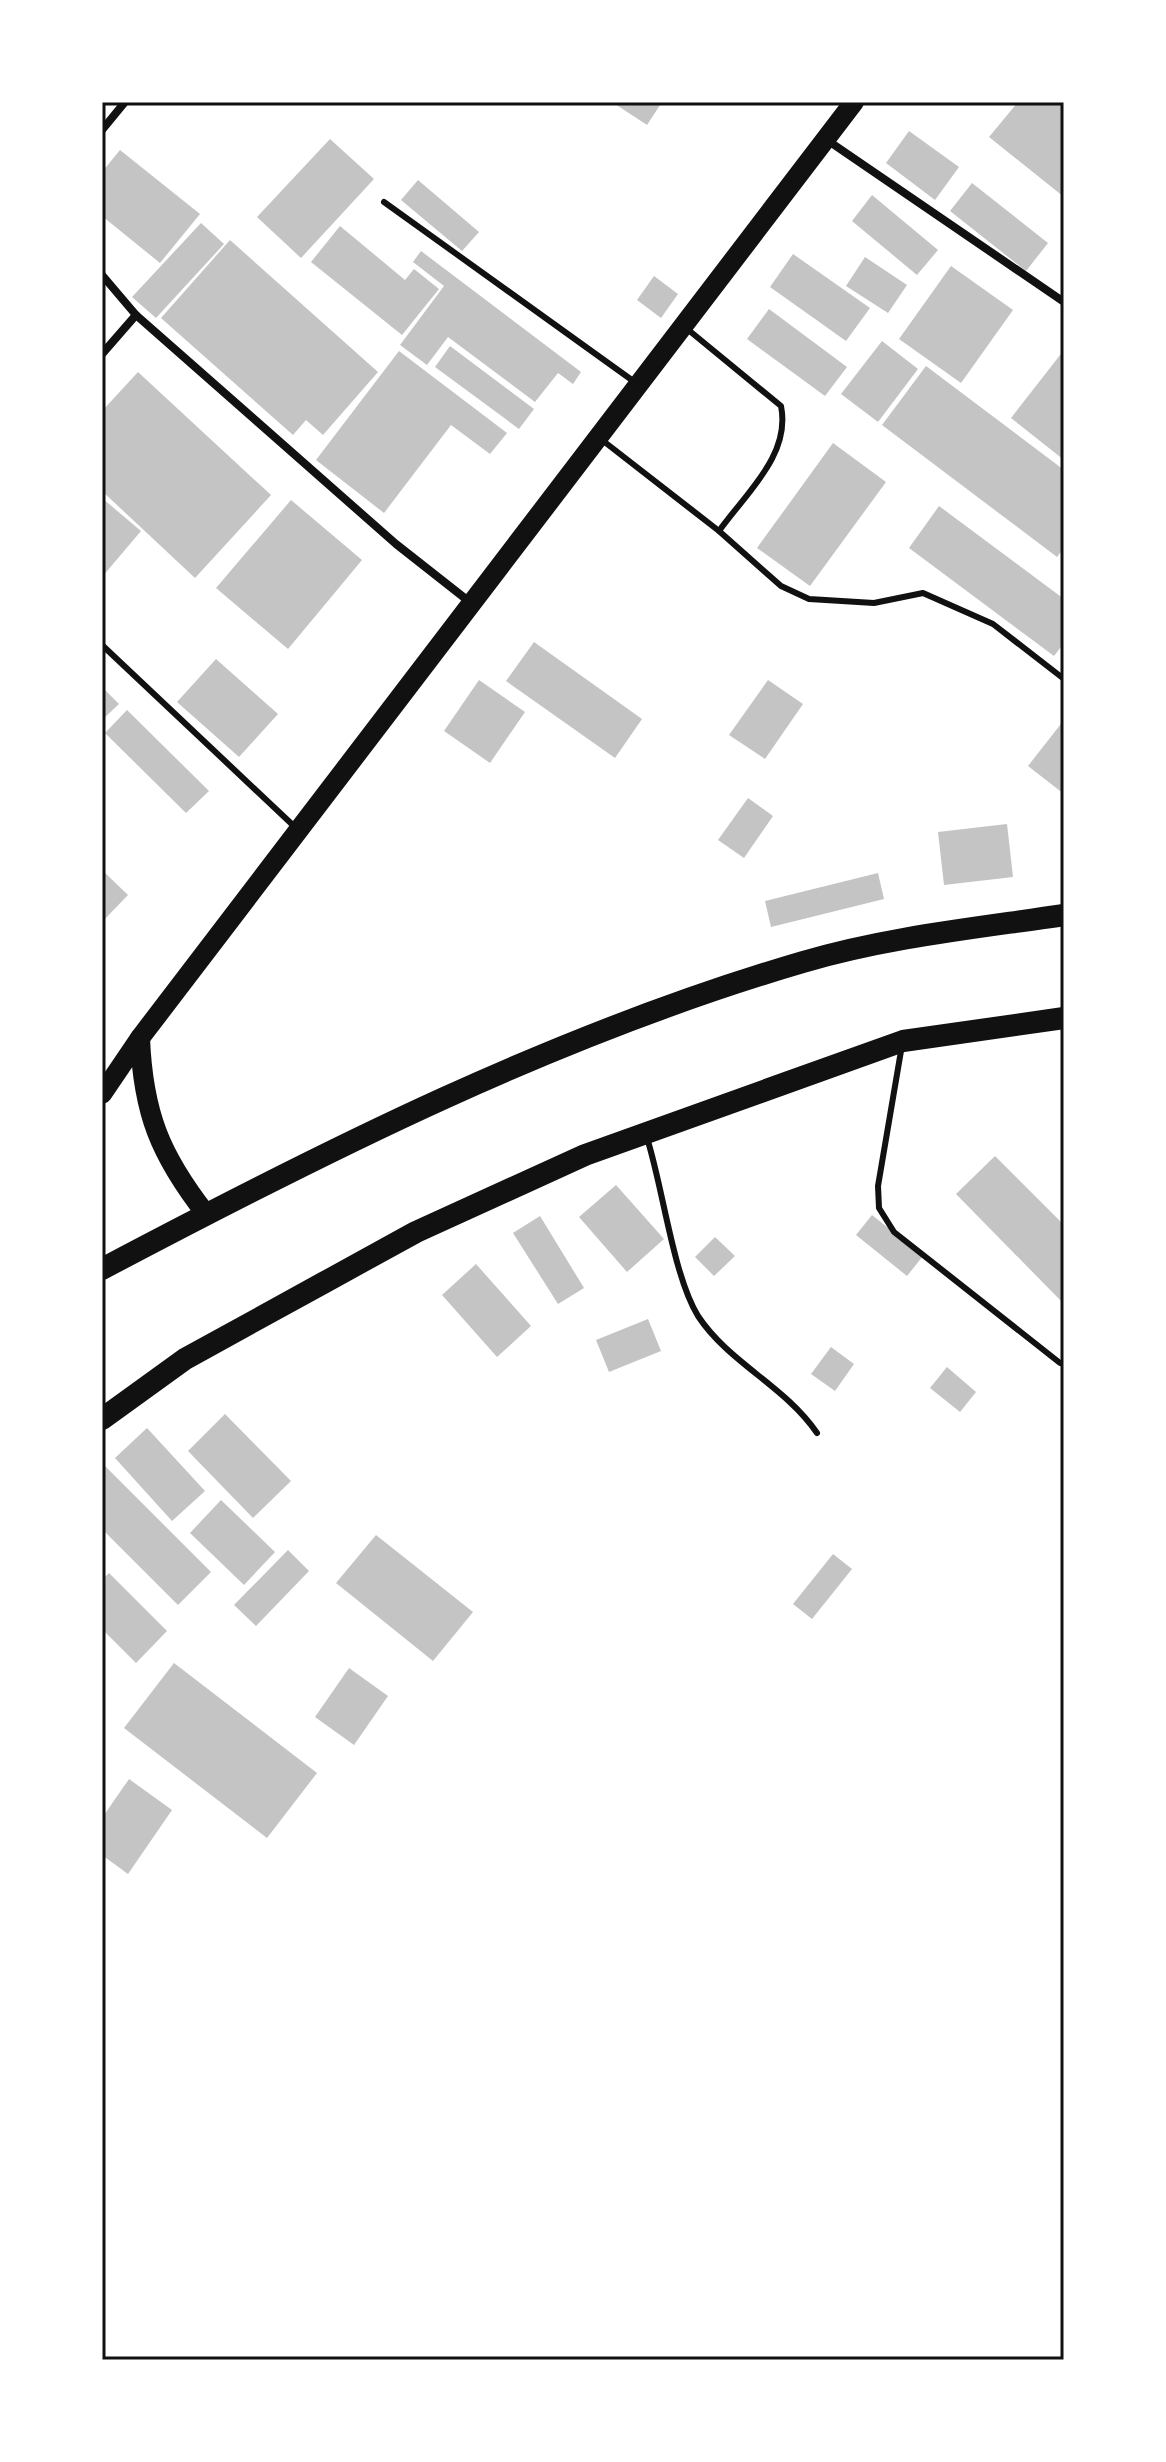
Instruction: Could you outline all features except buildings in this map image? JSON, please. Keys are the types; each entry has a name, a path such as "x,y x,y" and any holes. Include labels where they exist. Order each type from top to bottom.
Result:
{"highway":[{"path":"102,1269 385,1123 704,994 806,961 905,939 1064,915"},
{"path":"102,1419 185,1359 416,1232 645,1131 903,1041 1064,1018"}],"main road":[{"path":"102,1094 140,1038 854,102"},
{"path":"140,1038 142,1087 155,1133 177,1176 206,1214"}],"street":[{"path":"102,130 125,102"},
{"path":"826,139 1064,302"},
{"path":"102,275 136,315 396,544 472,604"},
{"path":"102,354 136,315"}],"lane":[{"path":"384,202 639,385"},
{"path":"684,326 781,406 785,424 765,472 719,531"},
{"path":"599,437 719,531 781,586 809,599 874,603 923,593 993,624 1064,679"},
{"path":"102,645 299,831"},
{"path":"903,1041 878,1186 879,1208 894,1232 1060,1363"},
{"path":"645,1131 681,1277 698,1316 725,1346 796,1405 817,1433"}]}
